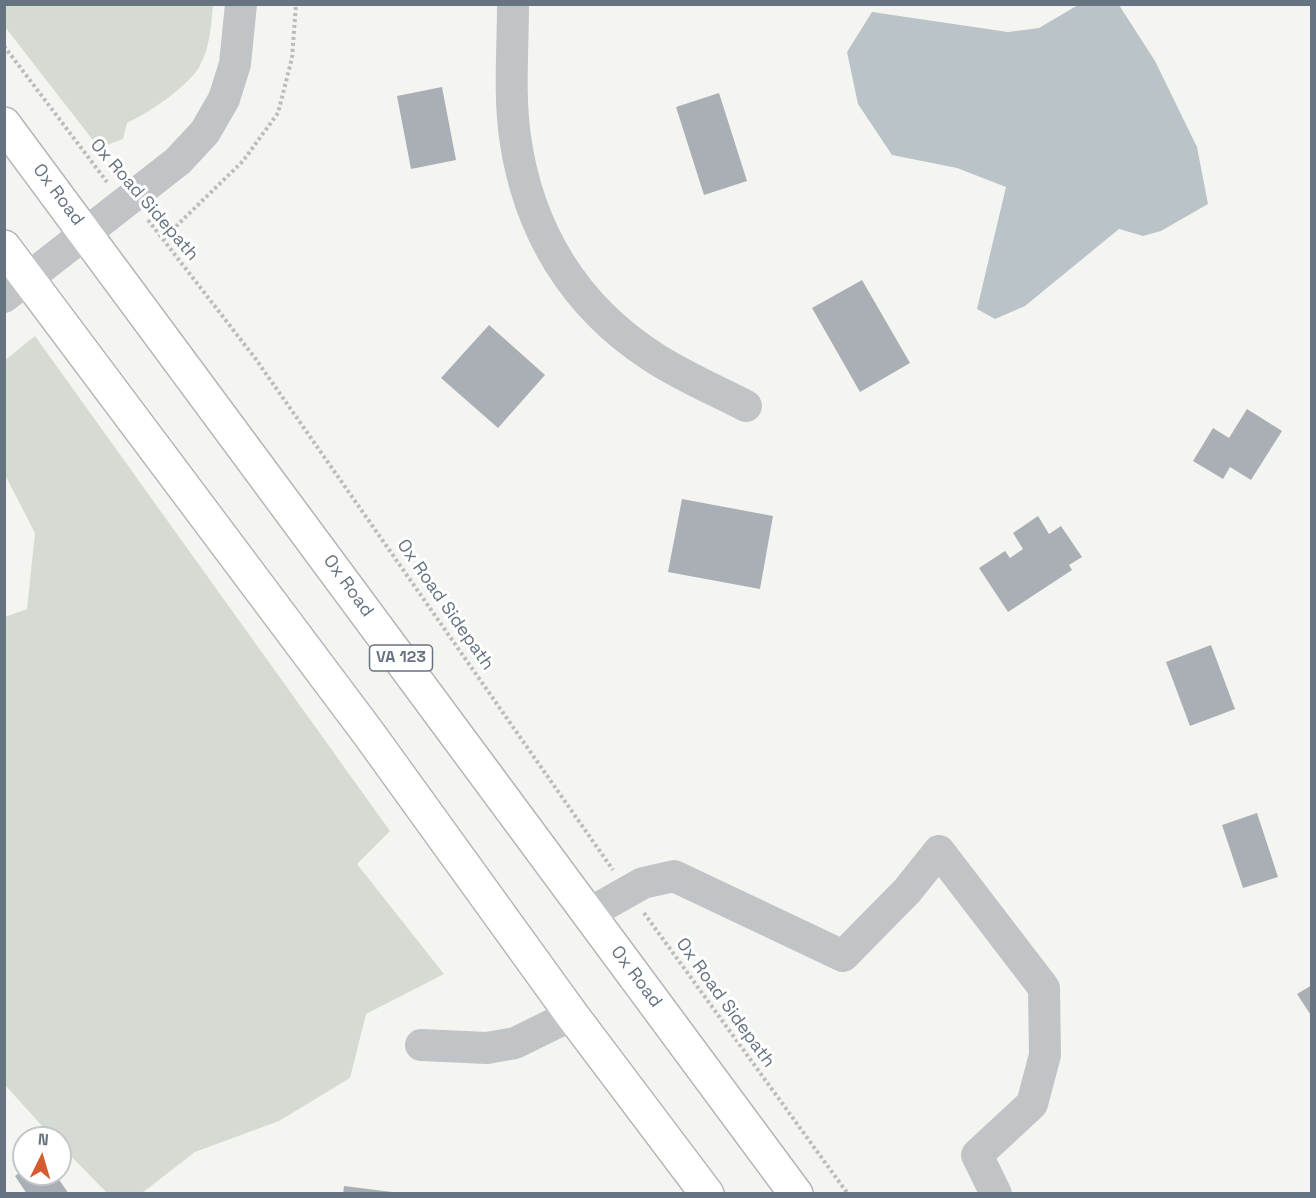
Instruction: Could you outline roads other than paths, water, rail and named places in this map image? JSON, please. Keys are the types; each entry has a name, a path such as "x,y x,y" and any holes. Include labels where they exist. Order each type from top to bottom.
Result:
{"highway":[{"name":"Ox Road","path":"4,124 796,1194"},
{"path":"4,247 16,288 369,734 572,1015 707,1194"}],"street":[{"path":"16,288 178,161 210,124 224,99 235,64 241,4"},
{"path":"513,4 512,107 515,137 524,186 538,227 571,282 614,328 654,358 746,406"},
{"path":"588,914 643,883 674,876 843,956 907,891 939,851 1044,988 1045,1055 1032,1104 977,1155 996,1194"},
{"path":"422,1045 487,1048 515,1043 572,1015"}]}
